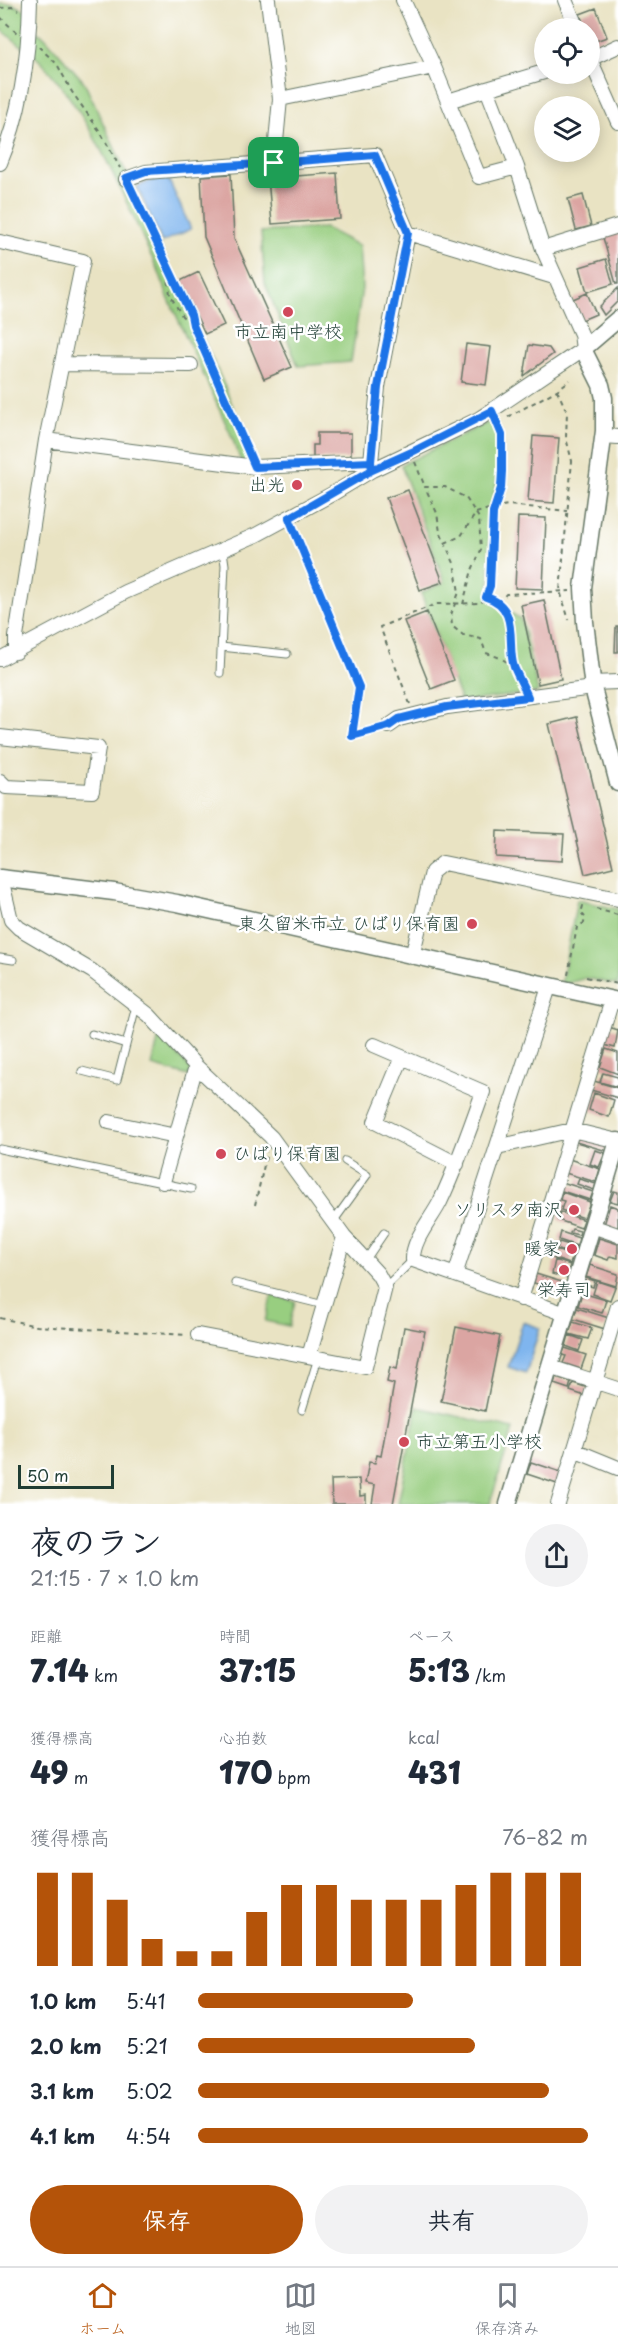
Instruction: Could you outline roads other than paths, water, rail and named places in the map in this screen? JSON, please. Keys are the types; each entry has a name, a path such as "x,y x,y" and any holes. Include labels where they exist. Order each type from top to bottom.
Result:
{"street":[{"path":"1,158 19,108 29,37 30,0"},
{"path":"268,0 280,99 274,163"},
{"path":"403,0 434,67 479,177 517,167"},
{"path":"565,0 573,18"},
{"path":"600,54 618,46"},
{"path":"280,99 434,67"},
{"path":"448,100 534,75"},
{"path":"600,82 618,122"},
{"path":"488,89 517,167 543,249 580,334 583,349 601,385 604,398 611,436 583,588 592,686 618,783"},
{"path":"126,178 146,171 375,155 408,233 378,387 372,466"},
{"path":"543,249 618,226"},
{"path":"408,233 554,277"},
{"path":"0,242 83,261 69,318 63,364 46,440 16,637 16,652"},
{"path":"0,659 125,592 223,551 289,518 372,466 412,452 492,411 583,349 618,319"},
{"path":"63,364 191,365"},
{"path":"46,440 255,467 372,466"},
{"path":"389,726 399,719 447,707 528,697 618,682"},
{"path":"0,737 98,748 92,791 6,787 0,781"},
{"path":"412,957 432,872 443,863 618,898"},
{"path":"198,1335 365,1367 385,1287 378,1274 344,1237 271,1137 196,1066 137,1003 92,971 19,928 11,920 0,878 148,897 549,987 616,995 521,1299"},
{"path":"455,1275 549,987"},
{"path":"374,1045 483,1092 440,1202 412,1251 412,1260 566,1314"},
{"path":"402,1057 375,1122 456,1164"},
{"path":"163,1182 196,1066"},
{"path":"109,1122 176,1136"},
{"path":"497,1147 572,1130 618,1141 509,1504"},
{"path":"592,1226 618,1235"},
{"path":"314,1357 324,1305 344,1237"},
{"path":"558,1504 618,1306"},
{"path":"550,1367 618,1389"},
{"path":"574,1450 618,1468"}],"lane":[{"path":"220,673 225,565 223,551"},
{"path":"221,647 287,654"},
{"path":"0,958 13,960"},
{"path":"82,1071 117,1080 137,1003"},
{"path":"92,1034 126,1044"},
{"path":"0,1149 191,1189"},
{"path":"333,1222 367,1175 345,1161"},
{"path":"365,1261 384,1233"},
{"path":"385,1287 412,1260"},
{"path":"235,1282 324,1305"},
{"path":"302,1410 314,1357"}],"water":[{"path":"166,174 191,229 162,242 137,187"},
{"path":"523,1322 540,1328 526,1373 508,1367"}],"place":[{"name":"市立南中学校","path":"288,312"},
{"name":"出光","path":"297,485"},
{"name":"東久留米市立 ひばり保育園","path":"472,924"},
{"name":"ひばり保育園","path":"221,1154"},
{"name":"ソリスタ南沢","path":"574,1210"},
{"name":"暖家","path":"572,1249"},
{"name":"栄寿司","path":"564,1270"},
{"name":"市立第五小学校","path":"404,1442"}]}
